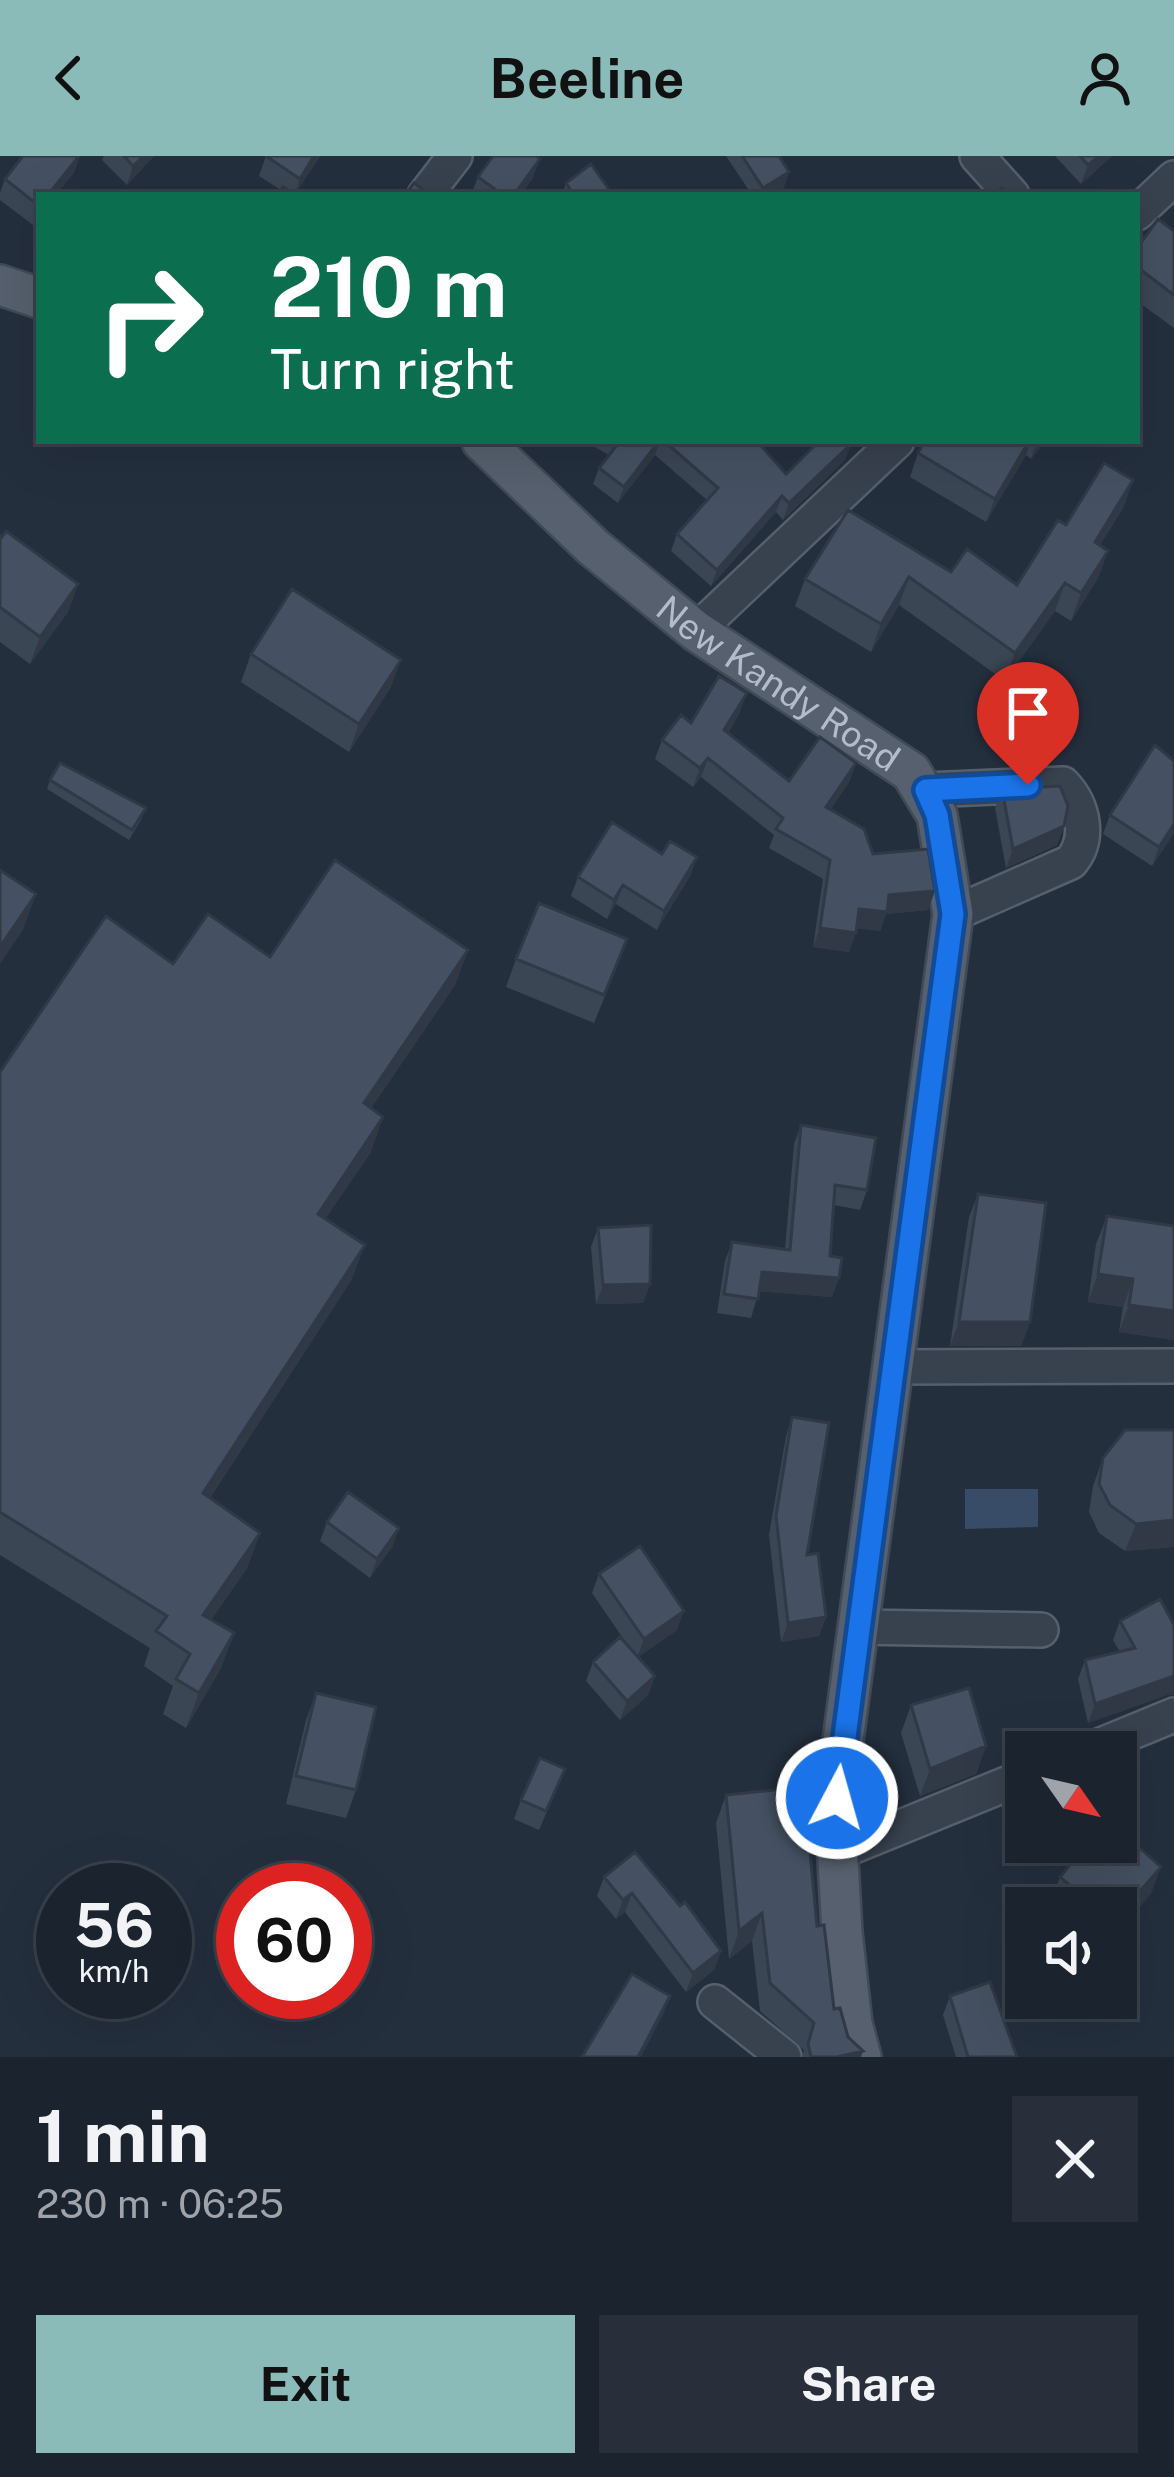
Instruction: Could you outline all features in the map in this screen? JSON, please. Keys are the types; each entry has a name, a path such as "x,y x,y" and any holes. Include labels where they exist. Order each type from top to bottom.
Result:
{"main road":[{"path":"0,285 36,297"},
{"name":"New Kandy Road","path":"485,444 593,547 696,632 861,735 926,790 937,815 953,914 839,1771 837,1852 852,2024 861,2057"}],"street":[{"path":"427,192 455,156"},
{"path":"977,156 1009,192"},
{"path":"1140,210 1174,178"},
{"path":"696,632 894,444"},
{"path":"926,790 1000,794 1063,784 1076,798 1083,829 1072,862 1016,878 953,914"},
{"path":"892,1367 1174,1366"},
{"path":"858,1628 1041,1630"},
{"path":"1135,1731 1174,1715"},
{"path":"837,1852 1005,1784"},
{"path":"715,2002 784,2057"}],"water":[{"path":"965,1489 1038,1489 1038,1527 965,1529"}],"building":[{"path":"23,156 79,156 50,192 36,192 36,204 5,179"},
{"path":"124,156 144,156 133,166"},
{"path":"266,156 314,156 300,179"},
{"path":"493,156 540,159 516,192 499,192 478,177"},
{"path":"742,156 779,156 789,172 763,188"},
{"path":"591,164 611,192 572,192 566,183"},
{"path":"1158,219 1174,231 1174,295 1140,269 1140,244"},
{"path":"618,444 657,444 624,487 599,468"},
{"path":"667,444 760,444 786,474 816,444 851,444 789,503 782,496 717,570 677,534 718,488"},
{"path":"923,444 1027,444 995,499 918,453"},
{"path":"1104,463 1133,480 1095,542 1108,551 1081,593 1065,583 1015,653 909,577 881,624 805,579 848,510 951,572 967,549 1017,585 1058,520 1066,525"},
{"path":"6,531 78,584 40,637 0,607 0,535"},
{"path":"292,589 401,660 359,724 251,654"},
{"path":"719,676 747,693 724,730 789,781 820,737 856,763 826,807 864,829 873,854 928,849 935,891 889,895 887,912 859,909 856,933 820,928 830,860 776,829 783,818 708,758 700,768 662,740 681,715 691,723"},
{"path":"1155,745 1174,761 1174,824 1159,847 1110,815"},
{"path":"60,763 146,808 132,830 50,780"},
{"path":"1060,786 1068,806 1064,826 1013,849 1002,789"},
{"path":"612,822 662,854 670,841 697,857 664,911 623,885 614,900 578,877"},
{"path":"335,860 468,950 364,1103 383,1117 318,1214 365,1245 203,1493 260,1533 203,1615 234,1633 199,1693 176,1679 190,1654 156,1631 167,1616 0,1512 0,1072 106,916 173,964 208,914 270,957"},
{"path":"0,870 36,894 0,947"},
{"path":"539,903 627,939 604,995 516,959"},
{"path":"801,1125 876,1138 867,1190 835,1185 830,1256 842,1258 839,1278 762,1272 758,1299 724,1294 732,1242 790,1250"},
{"path":"978,1194 1046,1203 1030,1322 959,1322"},
{"path":"1107,1216 1174,1226 1174,1311 1129,1305 1133,1279 1098,1274"},
{"path":"651,1225 650,1284 603,1285 598,1228"},
{"path":"792,1417 829,1423 807,1555 818,1553 826,1617 788,1623 776,1516"},
{"path":"1125,1430 1174,1430 1174,1520 1136,1524 1110,1505 1099,1484 1103,1458"},
{"path":"348,1492 399,1528 377,1559 327,1522"},
{"path":"640,1546 684,1611 644,1639 599,1574"},
{"path":"1160,1599 1174,1625 1174,1676 1095,1704 1085,1660 1135,1648 1120,1621"},
{"path":"620,1637 655,1676 627,1701 593,1662"},
{"path":"969,1688 986,1746 930,1769 911,1705"},
{"path":"316,1693 376,1707 356,1790 296,1776"},
{"path":"540,1758 565,1769 546,1811 521,1800"},
{"path":"804,1787 817,1926 824,1925 834,2009 840,2008 848,2037 863,2051 837,2057 811,2057 808,2044 814,2023 770,1983 762,1913 739,1931 726,1795"},
{"path":"1137,1846 1161,1867 1137,1895 1137,1887 1072,1887 1060,1877 1072,1863 1137,1863"},
{"path":"635,1852 680,1906 685,1902 721,1951 693,1973 632,1893 623,1900 604,1877"},
{"path":"632,1974 670,1996 638,2057 582,2057"},
{"path":"990,1982 1017,2057 968,2057 950,1996"}],"route":[{"path":"837,1798 953,914 937,815 926,790 1028,785"}]}
